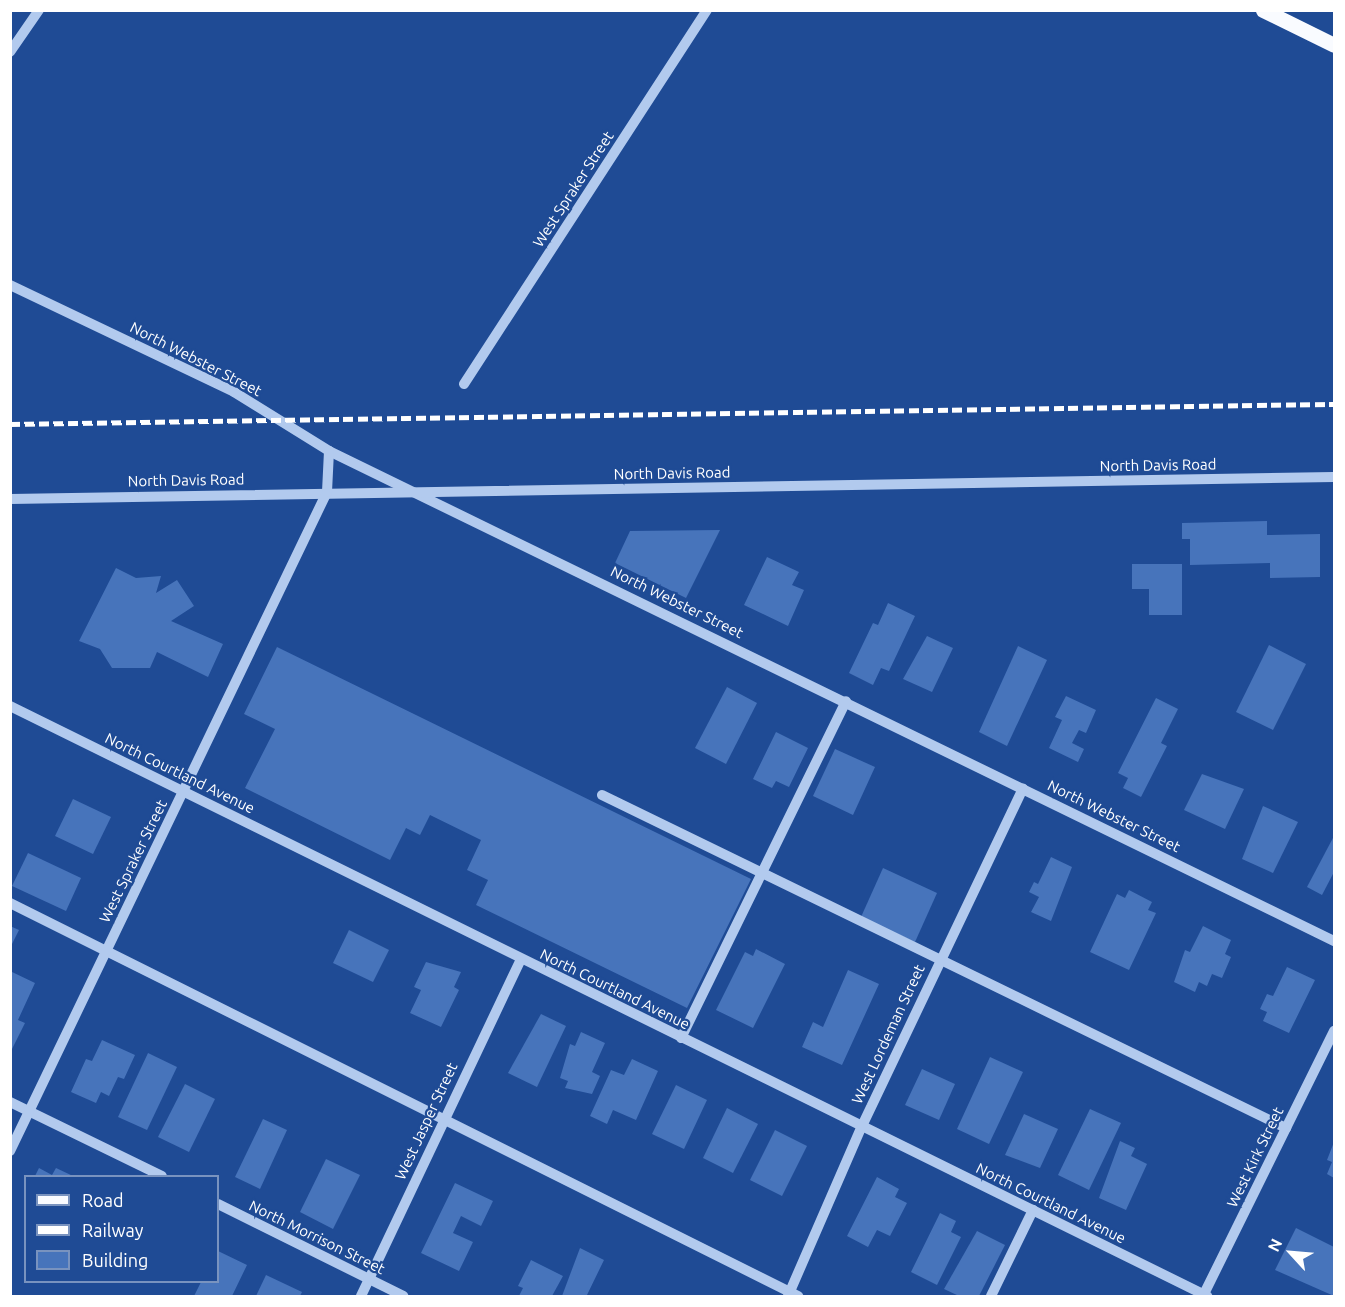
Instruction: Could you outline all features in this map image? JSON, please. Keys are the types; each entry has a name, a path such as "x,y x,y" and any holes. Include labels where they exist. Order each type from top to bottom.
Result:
{"main road":[{"path":"1263,10 1335,45"}],"street":[{"path":"10,52 39,10"},
{"name":"West Spraker Street","path":"464,384 707,10"},
{"name":"North Webster Street","path":"10,285 234,392 329,451 1335,941"},
{"name":"West Spraker Street","path":"10,1151 327,492 329,451"},
{"name":"North Davis Road","path":"10,499 1335,477"},
{"path":"681,1038 846,701"},
{"name":"North Courtland Avenue","path":"10,706 1204,1296"},
{"name":"West Lordeman Street","path":"792,1295 862,1126 938,962 1023,788"},
{"path":"602,795 938,962 1286,1128"},
{"path":"10,903 107,948 442,1120 792,1295"},
{"name":"West Jasper Street","path":"361,1296 442,1120 521,959"},
{"name":"West Kirk Street","path":"1204,1296 1335,1030"},
{"path":"10,1102 160,1175"},
{"name":"North Morrison Street","path":"219,1204 403,1296"},
{"path":"991,1296 1033,1210"}],"building":[{"path":"1267,521 1267,535 1320,534 1320,577 1270,578 1270,563 1190,565 1190,539 1182,539 1182,523"},
{"path":"720,530 686,598 615,563 630,531"},
{"path":"767,557 799,572 792,585 804,590 788,626 744,605"},
{"path":"1132,564 1182,564 1182,615 1149,615 1149,589 1132,589"},
{"path":"116,568 136,578 161,576 156,593 177,580 194,606 171,621 223,644 208,677 157,652 150,668 112,668 100,649 79,641"},
{"path":"888,603 915,616 889,671 881,668 873,685 849,673 873,623 878,625"},
{"path":"927,636 953,648 932,692 903,679"},
{"path":"1269,645 1306,664 1273,730 1236,712"},
{"path":"1018,646 1047,660 1007,746 979,732"},
{"path":"277,647 751,879 687,1008 476,905 488,880 467,870 481,840 430,815 420,835 406,828 390,860 245,788 275,729 244,714"},
{"path":"727,687 757,703 726,764 695,748"},
{"path":"1066,696 1096,710 1086,733 1079,730 1072,743 1084,749 1078,762 1049,748 1062,720 1055,717"},
{"path":"1156,698 1178,709 1161,743 1167,746 1141,797 1123,788 1128,778 1118,773"},
{"path":"776,732 808,748 789,787 776,781 772,788 753,779"},
{"path":"835,749 875,767 853,815 813,796"},
{"path":"1202,774 1244,789 1225,829 1184,810"},
{"path":"73,799 111,817 93,854 55,836"},
{"path":"1263,806 1298,822 1273,873 1242,859"},
{"path":"1334,836 1334,872 1322,895 1307,887"},
{"path":"28,853 81,878 66,911 12,886"},
{"path":"1051,857 1072,867 1051,921 1031,912 1039,897 1029,892 1034,882 1038,884"},
{"path":"883,868 937,893 915,942 861,917"},
{"path":"1129,890 1152,902 1148,910 1156,913 1129,970 1090,952 1117,894 1125,898"},
{"path":"10,926 19,930 10,948"},
{"path":"1203,926 1231,940 1225,954 1231,957 1222,978 1212,974 1207,986 1199,982 1195,992 1174,982 1185,950 1190,952"},
{"path":"349,930 389,950 373,982 333,963"},
{"path":"756,949 785,964 753,1028 716,1010 745,952 753,956"},
{"path":"426,962 461,972 454,987 459,990 441,1027 410,1013 421,990 414,987"},
{"path":"1287,967 1315,980 1289,1033 1263,1021 1267,1012 1260,1009 1267,994 1273,996"},
{"path":"848,970 879,984 842,1065 802,1047 813,1022 823,1027"},
{"path":"10,971 35,983 18,1020 25,1023 10,1053"},
{"path":"541,1014 566,1026 537,1087 508,1073"},
{"path":"581,1032 605,1043 592,1072 600,1076 592,1094 565,1088 568,1081 560,1078 570,1044 575,1046"},
{"path":"102,1040 135,1055 124,1079 118,1077 109,1096 101,1092 96,1103 71,1092 86,1059 92,1061"},
{"path":"148,1053 177,1067 147,1130 118,1117"},
{"path":"990,1057 1023,1072 989,1144 957,1129"},
{"path":"632,1059 658,1071 636,1120 613,1110 607,1124 590,1116 611,1070 624,1075"},
{"path":"922,1069 955,1084 939,1120 905,1105"},
{"path":"185,1084 215,1099 189,1152 158,1137"},
{"path":"676,1085 707,1100 684,1149 652,1134"},
{"path":"727,1108 758,1124 733,1173 703,1158"},
{"path":"1090,1109 1121,1123 1089,1190 1058,1175"},
{"path":"1024,1114 1058,1129 1040,1168 1005,1155"},
{"path":"263,1119 287,1130 260,1189 235,1177"},
{"path":"775,1130 807,1146 782,1196 750,1180"},
{"path":"1120,1141 1135,1148 1131,1156 1147,1164 1126,1210 1099,1198"},
{"path":"1334,1142 1334,1178 1327,1174 1332,1162 1327,1160"},
{"path":"326,1159 360,1175 333,1229 300,1212"},
{"path":"39,1168 52,1175 36,1175"},
{"path":"56,1168 71,1175 52,1175"},
{"path":"877,1177 899,1189 895,1197 907,1203 890,1236 877,1230 868,1247 847,1236"},
{"path":"455,1183 493,1201 481,1226 461,1216 453,1233 473,1242 459,1271 421,1253"},
{"path":"940,1213 956,1221 951,1232 961,1237 937,1285 911,1272"},
{"path":"1296,1228 1334,1247 1334,1296 1275,1270"},
{"path":"977,1231 1005,1245 979,1296 959,1296 944,1289"},
{"path":"580,1248 604,1260 587,1295 591,1296 562,1296"},
{"path":"219,1251 247,1265 232,1296 194,1296 200,1283 219,1283"},
{"path":"531,1260 563,1276 552,1296 519,1296 523,1288 518,1286"},
{"path":"266,1275 302,1292 300,1296 256,1296"}],"railway":[{"path":"10,424 1334,404"}]}
